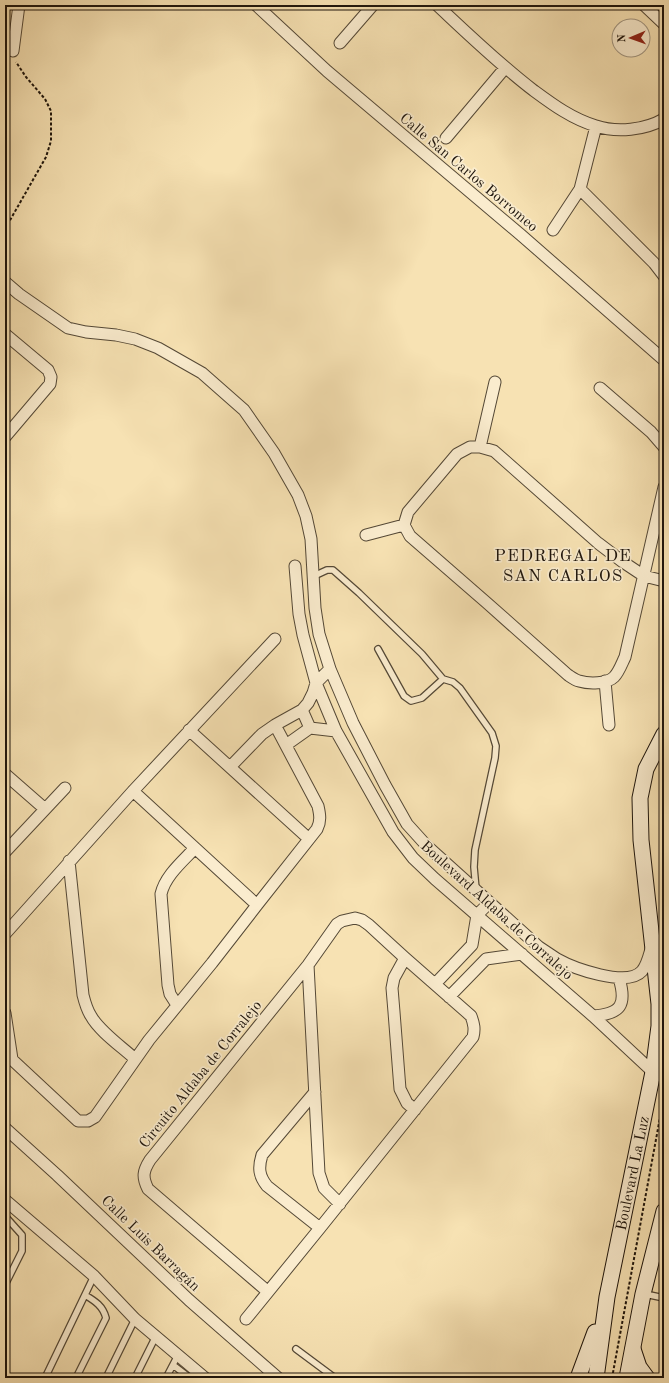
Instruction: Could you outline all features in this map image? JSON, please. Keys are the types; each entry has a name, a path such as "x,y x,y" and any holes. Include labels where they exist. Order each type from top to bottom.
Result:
{"main road":[{"name":"Boulevard La Luz","path":"596,1378 607,1297 653,1072 659,1026 659,1004 653,942 641,840 640,798 646,769 664,734"},
{"path":"627,1378 643,1294 664,1211"},
{"path":"578,1378 582,1371 607,1297"},
{"path":"632,1346 639,1367 647,1378"}],"street":[{"path":"13,51 19,5"},
{"name":"Calle San Carlos Borromeo","path":"256,5 327,71 521,235 664,360"},
{"path":"340,44 373,5"},
{"path":"437,5 505,68 553,105 575,118 596,126 612,129 629,129 648,126 664,120"},
{"path":"644,5 664,24"},
{"path":"446,138 505,68"},
{"path":"553,230 580,189 596,126"},
{"path":"580,189 654,263 664,276"},
{"name":"Boulevard Aldaba de Corralejo","path":"5,282 19,294 68,328 135,339 158,348 202,373 244,410 274,453 298,495 306,516 311,539 315,608 319,634 330,669 353,723 407,824 426,845 539,947 558,960 586,971 619,978 633,977 641,972 647,964 653,942"},
{"path":"5,334 48,370 51,377 50,384 5,437"},
{"path":"480,447 495,382"},
{"path":"600,388 651,432 664,447"},
{"path":"664,487 644,576 624,657 614,678 605,681 579,681 568,676 410,536 404,525 408,512 457,454 470,447 480,447 494,451 598,543 623,562 644,576 664,581"},
{"path":"366,535 404,525"},
{"name":"Boulevard Aldaba de Corralejo","path":"294,566 299,614 316,683 336,731 393,832 413,858 435,880 594,1016 653,1072"},
{"path":"5,934 133,790 275,639"},
{"path":"230,767 262,734 275,724 302,710 308,703 316,683 330,669"},
{"path":"605,681 609,725"},
{"path":"302,710 310,728"},
{"path":"5,1013 9,1056 78,1121 88,1121 95,1117 135,1058 212,963 320,824 318,806 275,724"},
{"path":"286,745 310,728 336,731"},
{"path":"189,730 309,839"},
{"path":"5,774 44,809"},
{"path":"5,852 65,788"},
{"path":"133,790 256,905"},
{"path":"177,1005 170,994 168,985 161,894 167,879 195,848"},
{"path":"69,861 83,996 86,1007 91,1017 98,1025 135,1058"},
{"path":"435,984 472,945 477,915 489,903"},
{"name":"Circuito Aldaba de Corralejo","path":"246,1319 473,1037 475,1028 471,1016 404,958 369,925 362,920 355,918 348,919 337,924 308,965 150,1160 143,1174 144,1182 148,1189 267,1291"},
{"path":"472,945 486,959"},
{"path":"450,998 486,959 522,954"},
{"path":"404,958 394,978 392,988 400,1089 403,1097 415,1110"},
{"path":"308,965 320,1179 327,1193 340,1204"},
{"path":"594,1016 613,1012 622,1002 623,995 619,978"},
{"path":"315,1092 262,1155 259,1172 267,1186 320,1228"},
{"name":"Calle Luis Barragán","path":"5,1128 189,1300 278,1378"},
{"path":"5,1200 94,1276 136,1319 178,1355 192,1375 205,1378"}],"lane":[{"path":"314,576 327,570 333,570 359,593 417,649 443,679 453,682 460,688 492,734 496,746 495,758 475,850 474,867 476,891"},
{"path":"378,650 404,696 411,701 422,698 443,679"},
{"path":"5,1216 22,1235 22,1251 5,1285"},
{"path":"45,1378 94,1276"},
{"path":"643,1294 664,1298"},
{"path":"76,1378 106,1318 104,1311 99,1304 85,1295"},
{"path":"106,1378 136,1319"},
{"path":"135,1378 156,1336"},
{"path":"296,1349 336,1378"},
{"path":"166,1378 178,1355"},
{"path":"173,1365 192,1375"}],"path":[{"path":"5,229 46,157 51,141 52,128 51,111 46,99 26,77 15,60 13,51"},
{"path":"612,1378 664,1096"}],"district":[{"name":"PEDREGAL DE SAN CARLOS","path":"563,565"}]}
